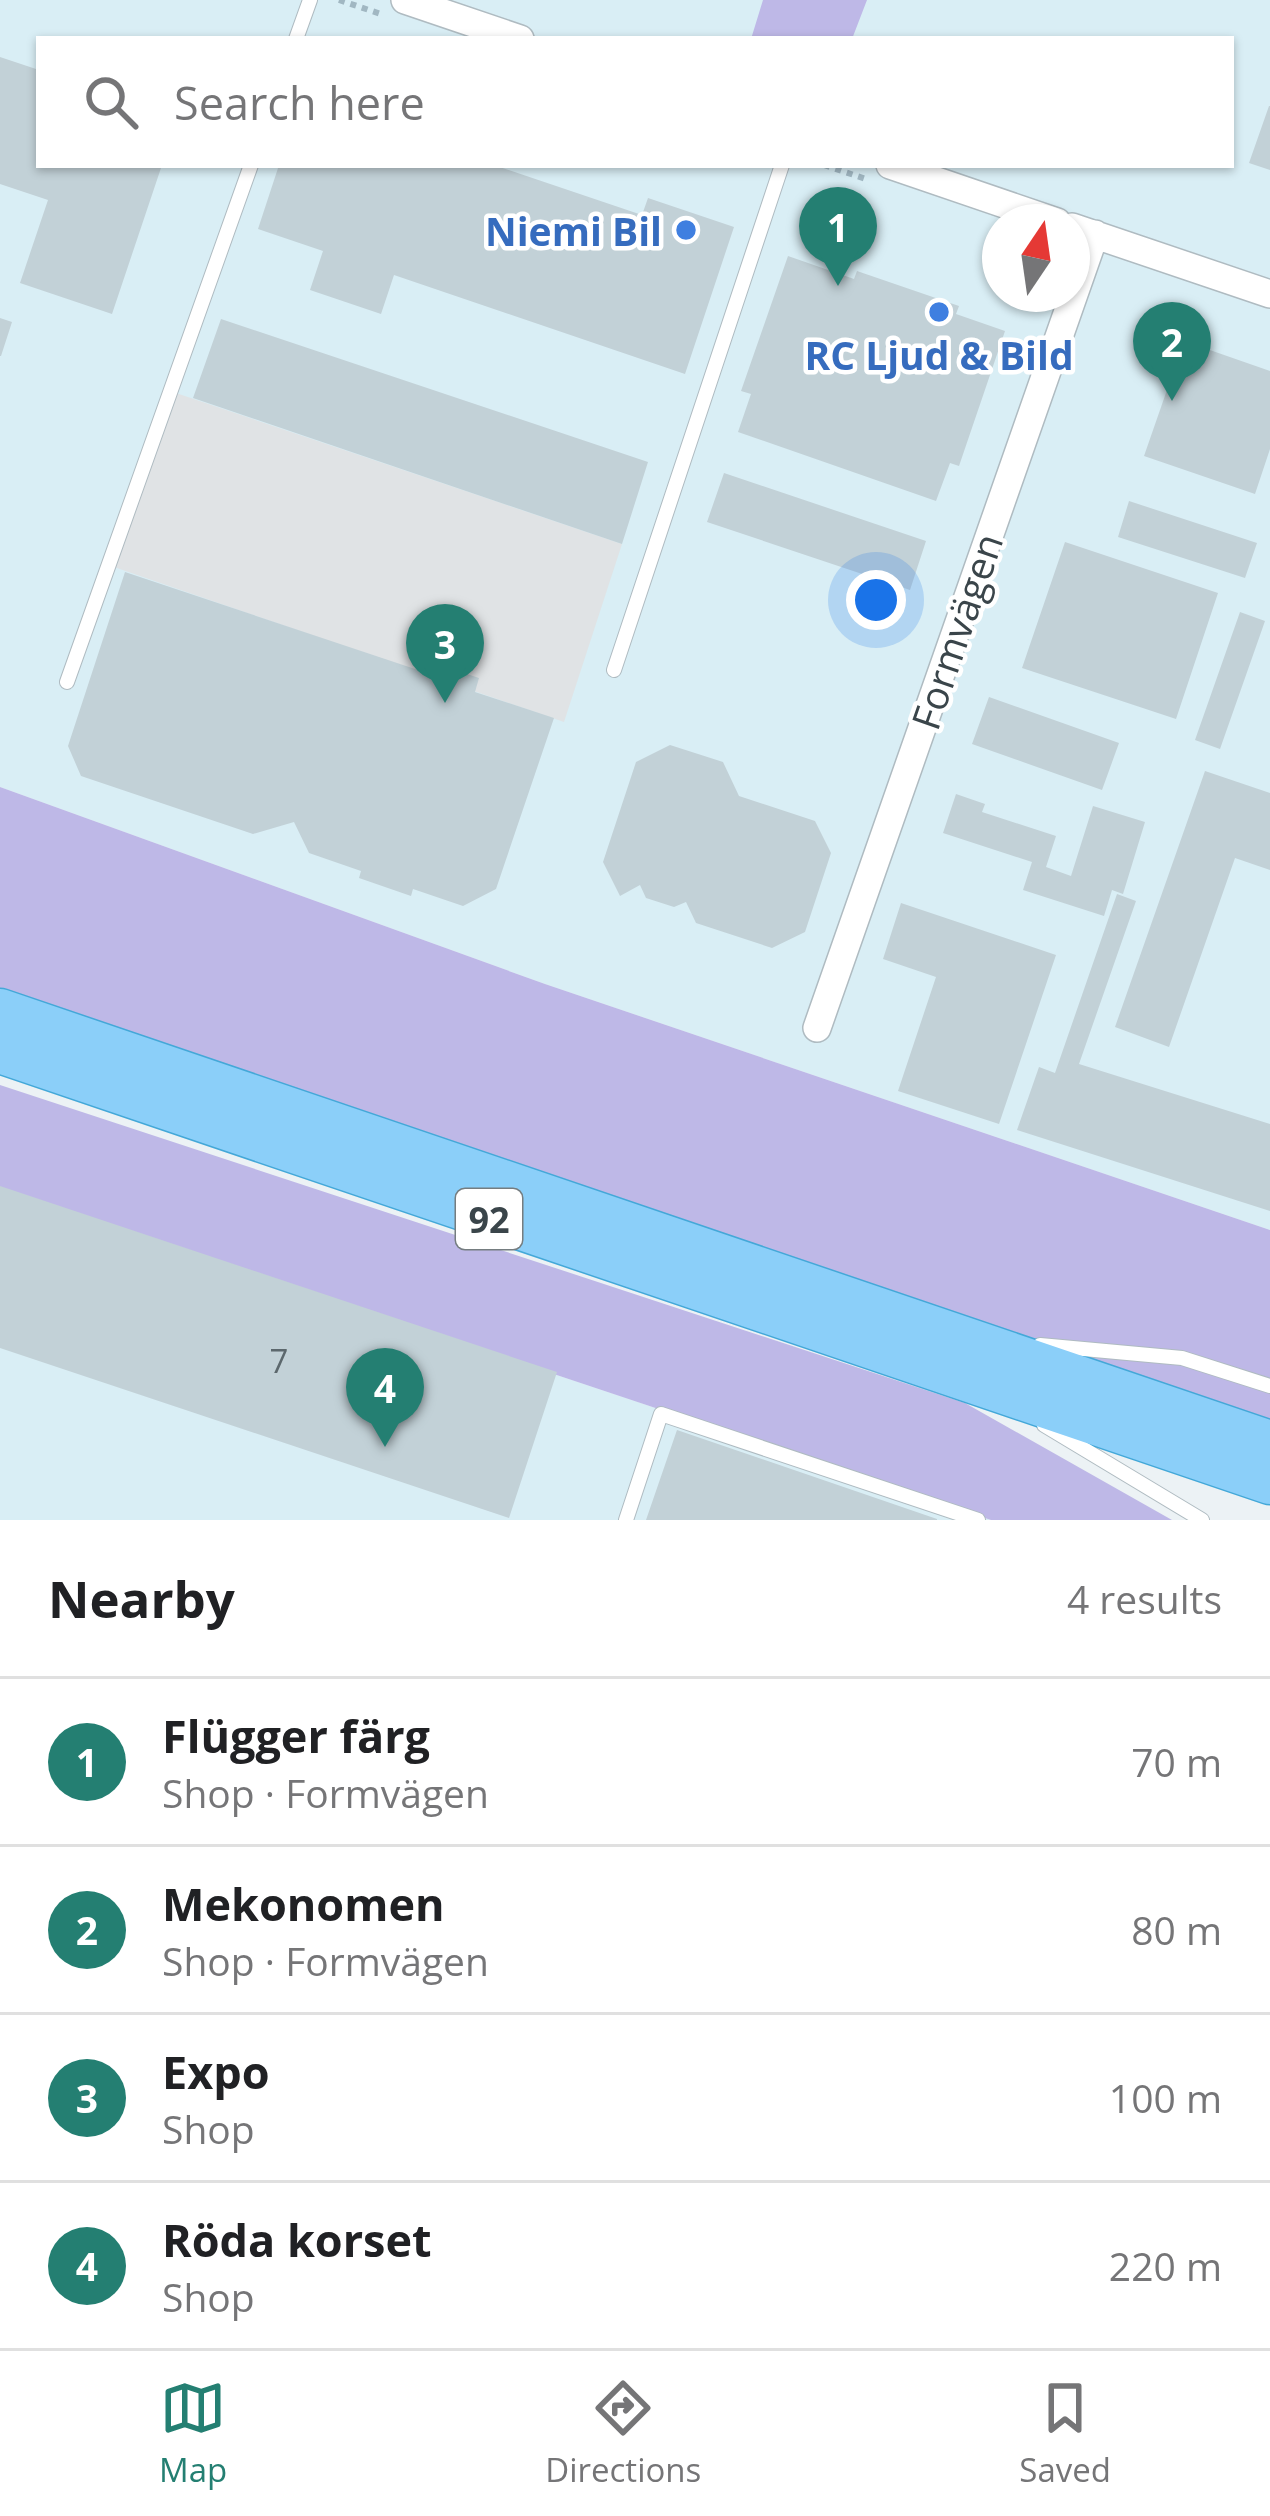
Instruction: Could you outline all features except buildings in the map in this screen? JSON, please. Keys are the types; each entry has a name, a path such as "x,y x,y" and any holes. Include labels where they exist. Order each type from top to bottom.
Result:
{"highway":[{"name":"92","path":"0,1010 1270,1442"},
{"name":"92","path":"0,1052 1270,1483"}],"street":[{"path":"405,0 511,36"},
{"path":"899,168 1004,204"},
{"name":"Formvägen","path":"1090,233 1270,293"},
{"name":"Formvägen","path":"817,1028 1056,312"}],"lane":[{"path":"297,36 310,0"},
{"path":"67,682 250,168"},
{"path":"614,670 781,168"},
{"path":"940,1330 1035,1345 1182,1358 1270,1386"},
{"path":"978,1386 1202,1520"},
{"path":"626,1520 661,1414 978,1520"}],"shaded area":[{"path":"0,0 1270,0 1270,1230 545,984 0,787"},
{"path":"763,0 867,0 853,36 752,36"},
{"path":"176,393 622,544 564,722 114,567"},
{"path":"0,787 545,984 1270,1230 1270,1423 0,990"},
{"path":"0,1085 965,1403 1172,1520 991,1520 0,1189"},
{"path":"0,1189 991,1520 0,1520"}],"place":[{"name":"Niemi Bil","path":"686,230"},
{"name":"Flügger färg","path":"838,286"},
{"name":"RC Ljud & Bild","path":"939,312"},
{"name":"Mekonomen","path":"1172,401"},
{"name":"Expo","path":"445,703"},
{"name":"Röda korset","path":"385,1447"}]}
